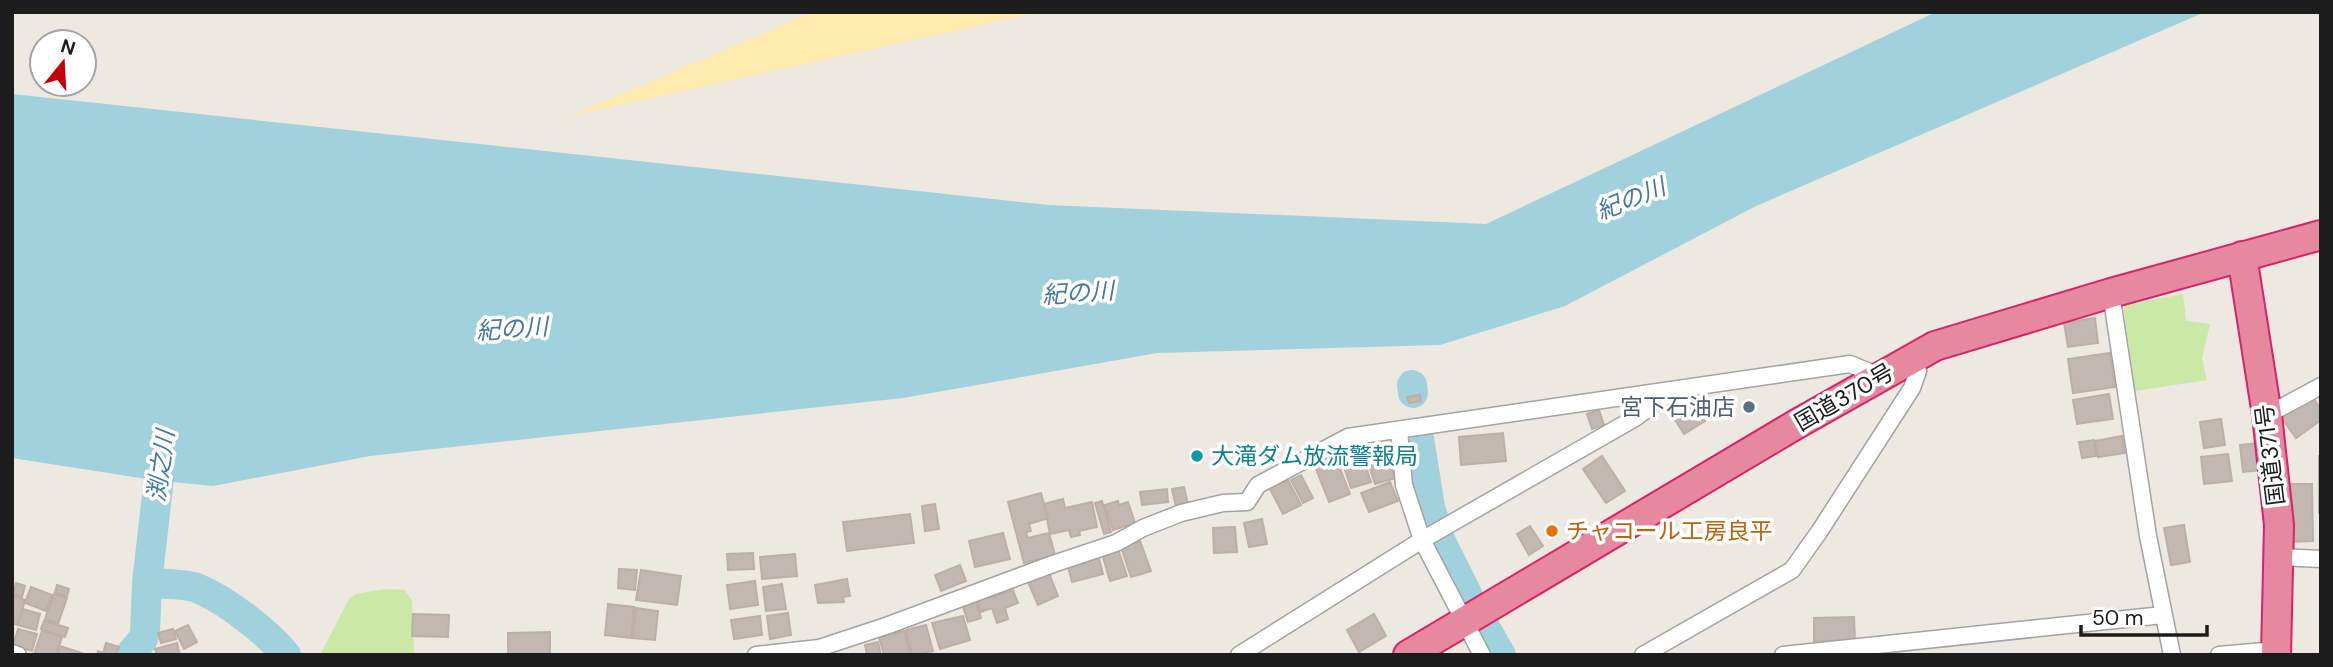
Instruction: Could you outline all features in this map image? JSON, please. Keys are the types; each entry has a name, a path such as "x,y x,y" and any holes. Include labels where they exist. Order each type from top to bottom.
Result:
{"highway":[{"name":"国道370号","path":"1408,655 1879,376 1935,346 2111,293 2321,235"},
{"name":"国道371号","path":"2242,256 2267,415 2279,525 2276,652"}],"street":[{"path":"2111,293 2148,536 2172,655"},
{"path":"1643,655 1792,570 1912,388 1918,371 1910,359"},
{"path":"757,655 819,648 1116,543 1143,528 1181,513 1223,503 1247,502 1258,485 1348,437 1850,364 1879,376"},
{"path":"2267,415 2321,386"},
{"path":"1239,655 1426,538 1635,418 1671,391"},
{"path":"1399,431 1404,485 1426,538 1482,655"},
{"path":"2280,557 2321,559"},
{"path":"1783,655 2163,615"},
{"path":"2219,655 2276,652"},
{"path":"12,653 18,655"}],"green space":[{"path":"2183,294 2186,321 2210,324 2202,358 2207,380 2135,391 2125,305"},
{"path":"385,589 404,590 412,600 414,655 320,655 349,599 356,594"}],"sand":[{"path":"813,12 1039,12 570,116"}],"water":[{"name":"紀の川","path":"1936,12 2205,12 1756,206 1565,306 1440,345 1157,353 903,398 370,456 213,486 153,480 12,458 12,94 28,96 28,98 49,98 1049,205 1486,224"}],"building":[{"path":"2095,318 2098,343 2068,347 2064,323"},
{"path":"2110,353 2115,387 2073,393 2068,359"},
{"path":"2109,394 2113,419 2077,424 2073,400"},
{"path":"1420,395 1421,401 1409,403 1407,397"},
{"path":"2311,395 2321,409 2321,420 2296,438 2281,417"},
{"path":"1691,400 1705,421 1684,434 1671,413"},
{"path":"1599,410 1604,425 1592,429 1587,414"},
{"path":"2221,419 2225,445 2204,448 2200,422"},
{"path":"1503,433 1506,461 1461,465 1459,437"},
{"path":"2122,436 2125,453 2098,457 2095,441"},
{"path":"2094,440 2096,456 2082,458 2079,442"},
{"path":"2260,443 2262,470 2243,472 2240,445"},
{"path":"1385,447 1395,478 1375,484 1365,453"},
{"path":"1360,449 1371,482 1351,488 1340,455"},
{"path":"2228,454 2232,481 2204,484 2201,457"},
{"path":"1602,456 1625,491 1606,503 1583,469"},
{"path":"2321,456 2321,513 2319,513"},
{"path":"1330,457 1334,466 1338,464 1350,494 1329,502 1314,464"},
{"path":"1301,475 1313,498 1303,503 1291,480"},
{"path":"1288,480 1301,505 1283,514 1270,489"},
{"path":"1390,482 1398,501 1369,512 1361,493"},
{"path":"2286,484 2312,484 2313,541 2288,542"},
{"path":"1184,487 1188,504 1176,507 1172,489"},
{"path":"1167,489 1168,502 1142,505 1140,492"},
{"path":"1041,493 1048,518 1029,524 1031,531 1026,532 1028,538 1049,533 1055,555 1024,563 1008,502"},
{"path":"1063,499 1065,508 1092,502 1097,527 1079,531 1080,535 1071,537 1069,530 1050,534 1044,504"},
{"path":"1102,501 1111,532 1104,534 1095,503"},
{"path":"1118,501 1119,505 1128,502 1135,523 1113,530 1105,505"},
{"path":"935,504 939,529 925,531 922,506"},
{"path":"910,514 914,543 847,551 843,522"},
{"path":"1262,519 1267,544 1249,547 1244,523"},
{"path":"2184,525 2190,562 2171,565 2164,528"},
{"path":"1530,526 1543,546 1529,555 1517,534"},
{"path":"1235,527 1237,552 1214,553 1213,528"},
{"path":"1003,533 1010,559 975,567 969,541"},
{"path":"1140,541 1151,571 1131,577 1121,547"},
{"path":"1118,549 1127,576 1110,581 1102,554"},
{"path":"753,553 754,569 728,570 727,554"},
{"path":"795,554 797,576 762,579 760,557"},
{"path":"1098,555 1103,574 1072,582 1067,563"},
{"path":"960,565 966,581 941,591 935,575"},
{"path":"619,569 637,570 635,590 618,588"},
{"path":"641,570 681,576 677,605 636,600"},
{"path":"1049,573 1058,596 1038,605 1028,582"},
{"path":"847,579 850,596 843,597 844,602 818,603 815,585"},
{"path":"755,581 758,605 730,609 727,585"},
{"path":"16,583 25,586 22,597 13,594"},
{"path":"782,584 786,609 766,611 763,587"},
{"path":"57,585 69,589 67,596 55,592"},
{"path":"31,587 52,595 46,611 25,603"},
{"path":"1013,590 1018,603 1005,608 1008,619 997,623 992,608 981,612 977,597 989,593 990,598"},
{"path":"54,594 67,598 58,624 45,619"},
{"path":"12,596 25,600 18,625 12,623"},
{"path":"976,600 981,618 968,622 962,604"},
{"path":"608,604 634,607 631,638 605,635"},
{"path":"636,608 658,611 655,640 633,638"},
{"path":"23,609 40,614 36,630 18,625"},
{"path":"788,613 791,635 770,639 767,616"},
{"path":"413,614 449,615 448,637 412,636"},
{"path":"1374,614 1386,636 1359,652 1347,630"},
{"path":"760,616 762,635 734,639 731,620"},
{"path":"963,616 970,640 940,649 932,623"},
{"path":"1854,617 1855,640 1814,641 1814,618"},
{"path":"44,621 68,628 65,637 41,629"},
{"path":"188,625 197,642 184,649 175,631"},
{"path":"926,625 933,651 912,655 906,630"},
{"path":"18,629 37,634 32,651 13,645"},
{"path":"173,629 176,639 161,643 158,633"},
{"path":"42,631 62,637 56,655 34,654"},
{"path":"904,631 910,653 884,655 879,637"},
{"path":"550,632 550,655 508,655 508,633"},
{"path":"878,642 881,655 867,655 865,645"},
{"path":"106,643 119,647 116,655 97,655 98,651 103,653"},
{"path":"177,643 180,655 157,655 155,649"},
{"path":"60,646 82,653 57,655"}],"waterway":[{"path":"1412,385 1413,393"},
{"path":"1419,438 1430,507 1440,540 1468,596"},
{"name":"渕之川","path":"130,655 143,639 145,632 147,583 163,443"},
{"name":"渕之川","path":"147,583 185,585 208,593 245,617 286,655"},
{"name":"渕之川","path":"1486,629 1501,655"}],"place":[{"name":"宮下石油店","path":"1749,407"},
{"name":"大滝ダム放流警報局","path":"1197,456"},
{"name":"チャコール工房良平","path":"1552,531"}]}
